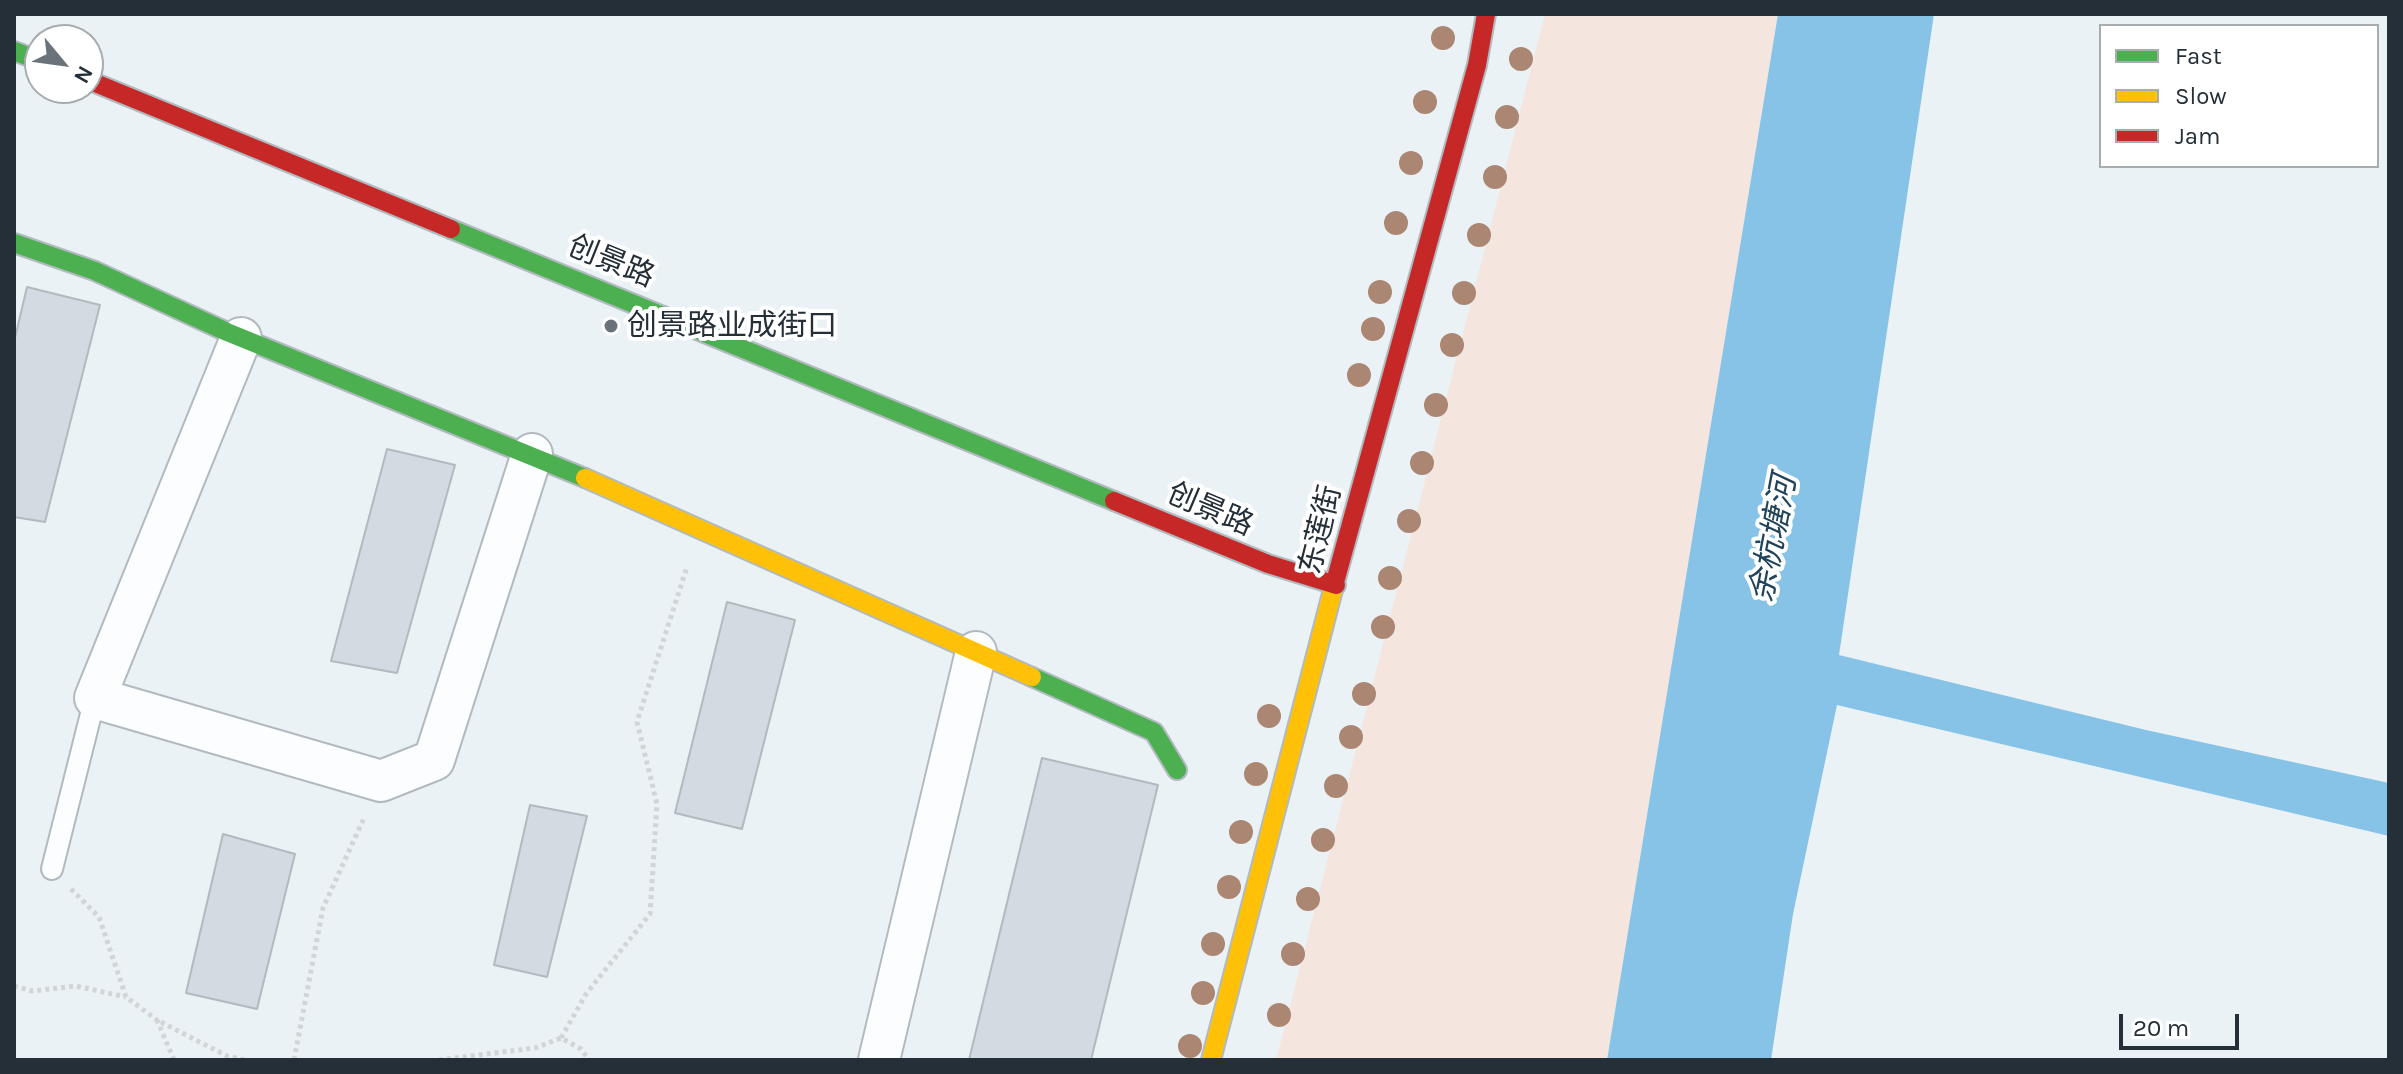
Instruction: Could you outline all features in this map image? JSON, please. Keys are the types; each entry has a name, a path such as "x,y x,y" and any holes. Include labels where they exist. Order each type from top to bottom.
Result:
{"street":[{"name":"东莲街","path":"1211,1060 1477,65 1486,14"},
{"name":"创景路","path":"104,87 1268,564 1336,585"},
{"path":"14,243 95,271 241,338 532,454 1154,732 1177,770"},
{"path":"241,338 95,698 381,781 434,760 532,454"},
{"path":"879,1060 976,652"}],"lane":[{"path":"52,869 95,698"}],"path":[{"path":"439,1060 535,1048 561,1038 586,994 622,953 650,914 657,804 637,722 699,529"},
{"path":"294,1060 323,908 381,781"},
{"path":"52,869 99,917 126,997"},
{"path":"14,986 32,991 76,986 126,997 157,1020 227,1056 246,1060"},
{"path":"157,1020 174,1060"},
{"path":"561,1038 581,1049 589,1060"},
{"path":"461,1060 468,1054"}],"shaded area":[{"path":"1545,14 1778,14 1607,1060 1276,1060"}],"water":[{"name":"余杭塘河","path":"1778,14 1934,14 1839,655 2146,730 2389,783 2389,836 1837,705 1793,914 1771,1060 1607,1060"}],"building":[{"path":"27,287 100,305 45,522 14,517 14,342"},
{"path":"387,449 455,465 397,673 331,661"},
{"path":"727,602 795,620 742,829 675,813"},
{"path":"1042,758 1158,785 1091,1060 969,1060"},
{"path":"530,805 587,816 547,977 494,965"},
{"path":"223,834 295,854 257,1009 186,993"}],"traffic: fast":[{"path":"14,51 24,55"},
{"path":"451,229 1114,501"},
{"path":"14,243 95,271 227,332 585,478"},
{"path":"1032,677 1154,732 1177,770"}],"traffic: slow":[{"path":"585,478 1032,677"},
{"path":"1211,1060 1335,582"}],"traffic: jam":[{"path":"1335,582 1477,65 1486,14"},
{"path":"104,87 451,229"},
{"path":"1114,501 1268,564 1336,585"}],"place":[{"name":"创景路业成街口","path":"611,326"}]}
